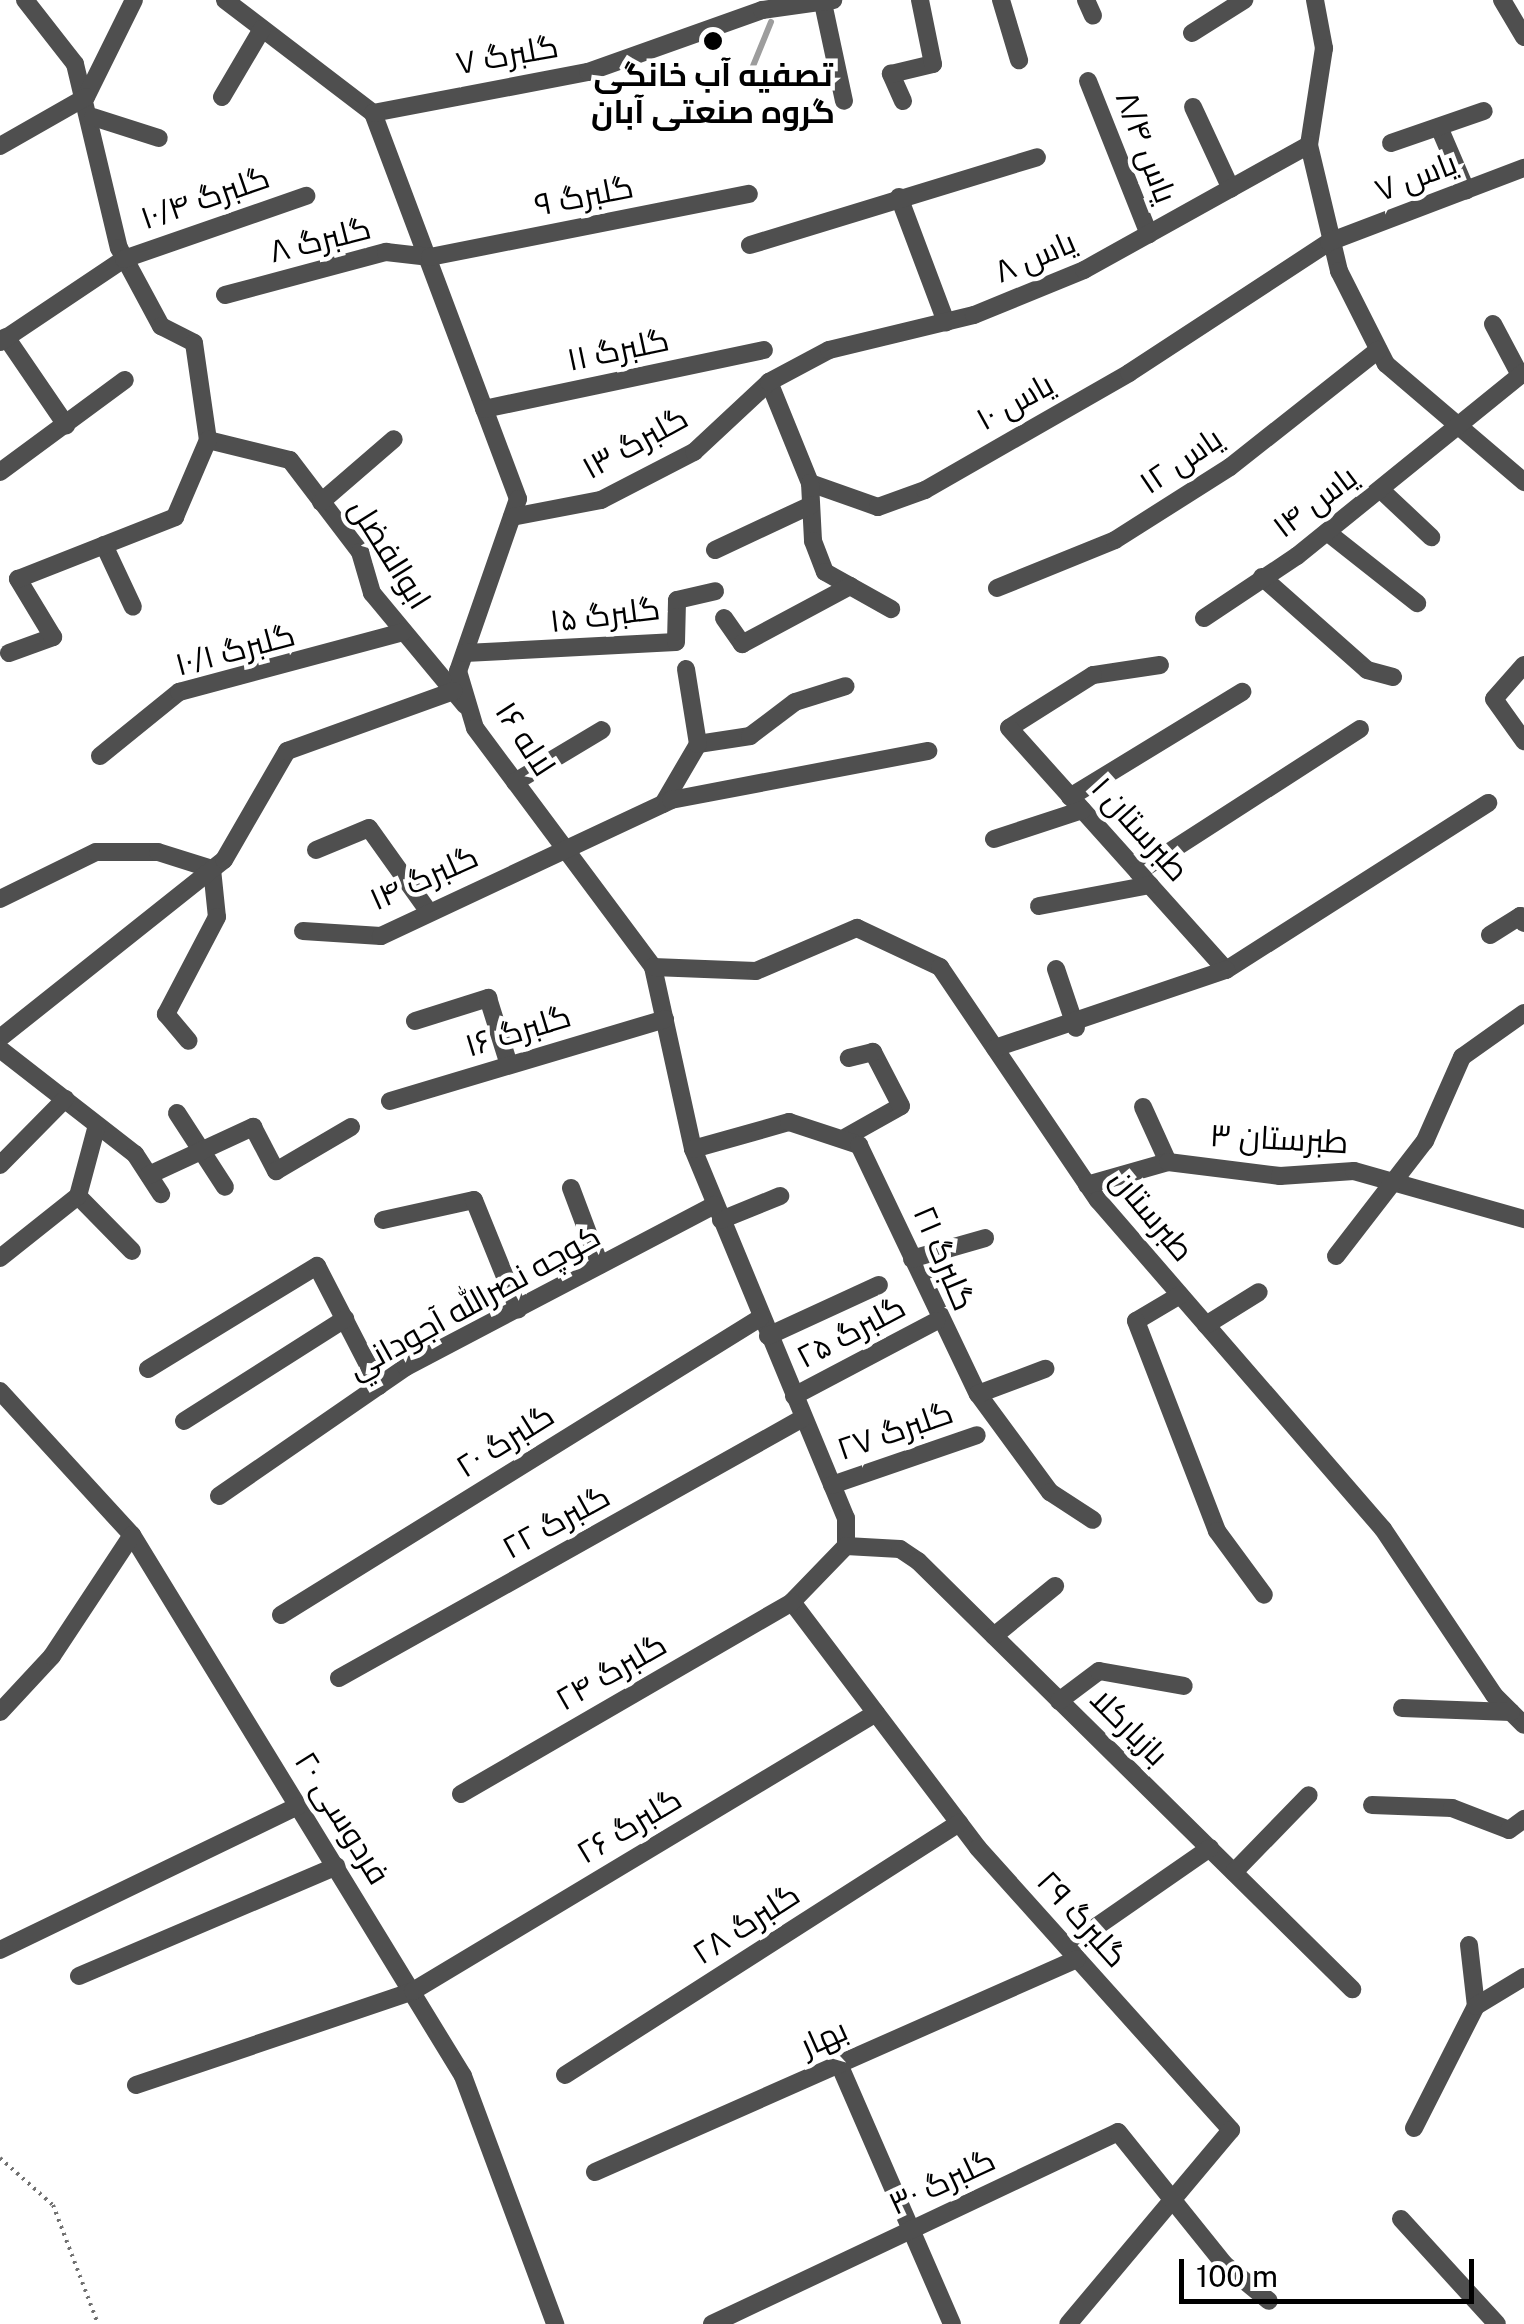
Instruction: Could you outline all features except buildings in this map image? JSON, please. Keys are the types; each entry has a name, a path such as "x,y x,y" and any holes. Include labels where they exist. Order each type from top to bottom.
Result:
{"street":[{"path":"0,587 175,517 208,440 194,344 161,326 124,259 97,186 92,117 75,64 25,0"},
{"path":"0,146 86,97 134,0"},
{"path":"225,0 373,114"},
{"path":"903,101 892,74 933,64 920,0"},
{"path":"1001,0 1019,60"},
{"path":"1192,33 1244,0"},
{"path":"1315,0 1325,20 1309,145 1328,242 1378,350 1524,482"},
{"path":"1502,0 1524,38"},
{"path":"828,2 844,102"},
{"name":"گلبرگ ۷","path":"373,114 588,72 751,8 828,2"},
{"path":"222,97 262,28"},
{"name":"یاس ۸/۴","path":"1088,81 1148,234"},
{"path":"1194,107 1230,189"},
{"path":"1390,143 1484,111"},
{"name":"لاله ۱۶","path":"373,114 518,499 458,671 470,711 515,782 654,968 693,1149 832,1485 846,1546"},
{"path":"92,117 159,138"},
{"path":"1439,127 1466,190"},
{"name":"یاس ۸","path":"769,382 829,350 946,322 1084,270 1309,145"},
{"path":"750,245 1036,157"},
{"name":"یاس ۷","path":"1328,242 1524,168"},
{"name":"گلبرگ ۹","path":"430,257 750,194"},
{"name":"گلبرگ ۱۰/۴","path":"3,340 124,259 306,196"},
{"path":"898,197 946,322"},
{"name":"یاس ۱۰","path":"810,483 878,508 925,490 1254,296 1328,242"},
{"name":"گلبرگ ۸","path":"225,295 386,252 430,257"},
{"path":"1494,324 1522,373"},
{"path":"3,340 66,425"},
{"name":"گلبرگ ۱۱","path":"484,409 764,350"},
{"name":"یاس ۱۲","path":"997,588 1115,540 1230,467 1378,350"},
{"name":"یاس ۱۴","path":"1204,618 1327,532 1381,490 1453,421 1522,373"},
{"path":"0,472 125,380"},
{"path":"769,382 810,483 825,572 891,609"},
{"name":"گلبرگ ۱۳","path":"512,517 601,500 678,460 769,382"},
{"path":"322,502 394,438"},
{"name":"ابوالفضل","path":"208,440 290,460 322,502 403,632 470,711"},
{"path":"1381,490 1430,537"},
{"path":"715,550 811,505"},
{"path":"1327,532 1417,602"},
{"path":"104,545 132,607"},
{"path":"1262,577 1368,670 1394,677"},
{"path":"9,653 54,636 18,578"},
{"path":"724,618 742,644 850,586"},
{"name":"گلبرگ ۱۵","path":"464,653 676,642 677,600 715,590"},
{"name":"گلبرگ ۱۰/۱","path":"100,756 179,692 403,632"},
{"path":"1524,665 1494,699 1524,741"},
{"name":"طبرستان ۱","path":"1160,666 1092,675 1009,728 1226,970"},
{"path":"663,804 698,744 686,669"},
{"path":"698,744 750,736 795,702 846,686"},
{"path":"0,1038 212,869 287,751 454,692"},
{"path":"994,839 1076,803 1242,692"},
{"path":"1039,906 1144,879 1360,729"},
{"path":"515,782 602,730"},
{"name":"گلبرگ ۱۴","path":"303,931 381,936 563,847 663,804 928,751"},
{"path":"995,1048 1076,1028 1226,970 1488,802"},
{"path":"316,850 369,828 429,912"},
{"path":"0,899 96,852 158,852 212,869"},
{"path":"189,1040 166,1014 216,917 212,869"},
{"path":"1490,935 1520,916 1524,923"},
{"name":"طبرستان","path":"654,968 756,971 858,928 940,966 1088,1184 1383,1529 1517,1718"},
{"path":"1056,969 1076,1028"},
{"path":"416,1022 488,998 509,1065"},
{"path":"1336,1256 1398,1184 1462,1058 1524,1014"},
{"name":"گلبرگ ۱۶","path":"390,1101 664,1019"},
{"path":"0,1049 98,1125 149,1176 161,1194"},
{"path":"693,1149 789,1122 846,1136 901,1106 873,1052 848,1058"},
{"path":"0,1165 64,1099"},
{"path":"1143,1107 1168,1162"},
{"path":"177,1113 225,1187"},
{"path":"0,1258 78,1196 98,1125"},
{"path":"149,1176 252,1127 276,1171 351,1127"},
{"name":"گلبرگ ۲۱","path":"846,1136 869,1157 936,1321 978,1394 1040,1481 1093,1520"},
{"name":"طبرستان ۳","path":"1088,1184 1168,1162 1280,1176 1354,1172 1524,1219"},
{"path":"571,1188 600,1266"},
{"path":"78,1196 132,1251"},
{"name":"كوچه نصرالله آجوداني","path":"219,1496 379,1386 518,1308 718,1212 780,1196"},
{"path":"382,1220 474,1200 518,1308"},
{"path":"912,1259 985,1238"},
{"path":"148,1369 318,1266 379,1386"},
{"path":"768,1336 879,1284"},
{"path":"1206,1325 1259,1292"},
{"path":"1180,1295 1136,1321 1218,1531 1264,1595"},
{"name":"گلبرگ ۲۰","path":"281,1614 760,1318"},
{"path":"184,1421 345,1319"},
{"name":"گلبرگ ۲۵","path":"794,1396 936,1321"},
{"path":"978,1394 1045,1370"},
{"name":"فردوسی ۲۰","path":"0,1391 132,1535 413,1991 474,2096 556,2324"},
{"name":"گلبرگ ۲۲","path":"338,1678 803,1418"},
{"name":"گلبرگ ۲۷","path":"832,1485 977,1434"},
{"path":"0,1712 52,1656 132,1535"},
{"path":"792,1602 846,1546"},
{"name":"بازیارکلا","path":"846,1546 900,1549 1060,1700 1352,1989"},
{"path":"994,1636 1055,1586"},
{"name":"گلبرگ ۲۹","path":"792,1602 959,1823 1232,2130 1068,2324"},
{"name":"گلبرگ ۲۴","path":"461,1794 792,1602"},
{"path":"1060,1700 1098,1671 1184,1686"},
{"path":"1402,1708 1517,1718"},
{"name":"گلبرگ ۲۶","path":"136,2086 413,1991 876,1713"},
{"path":"1234,1872 1309,1795"},
{"path":"1372,1805 1452,1808 1509,1830 1524,1819"},
{"path":"0,1950 298,1806"},
{"name":"گلبرگ ۲۸","path":"565,2076 959,1823"},
{"name":"بهار","path":"595,2172 839,2064 1072,1953 1210,1848"},
{"path":"79,1976 337,1866"},
{"path":"1469,1945 1476,2006"},
{"path":"1414,2128 1476,2006 1524,1977"},
{"path":"839,2064 952,2324"},
{"name":"گلبرگ ۳۰","path":"712,2324 1118,2132 1172,2201"},
{"path":"1172,2201 1269,2301"},
{"path":"1401,2219 1496,2324"}],"path":[{"path":"0,2158 53,2205 98,2324"}],"waterway":[{"path":"751,71 771,22"}],"place":[{"name":"تصفیه آب خانگی گروه صنعتی آبان","path":"713,41"}]}
